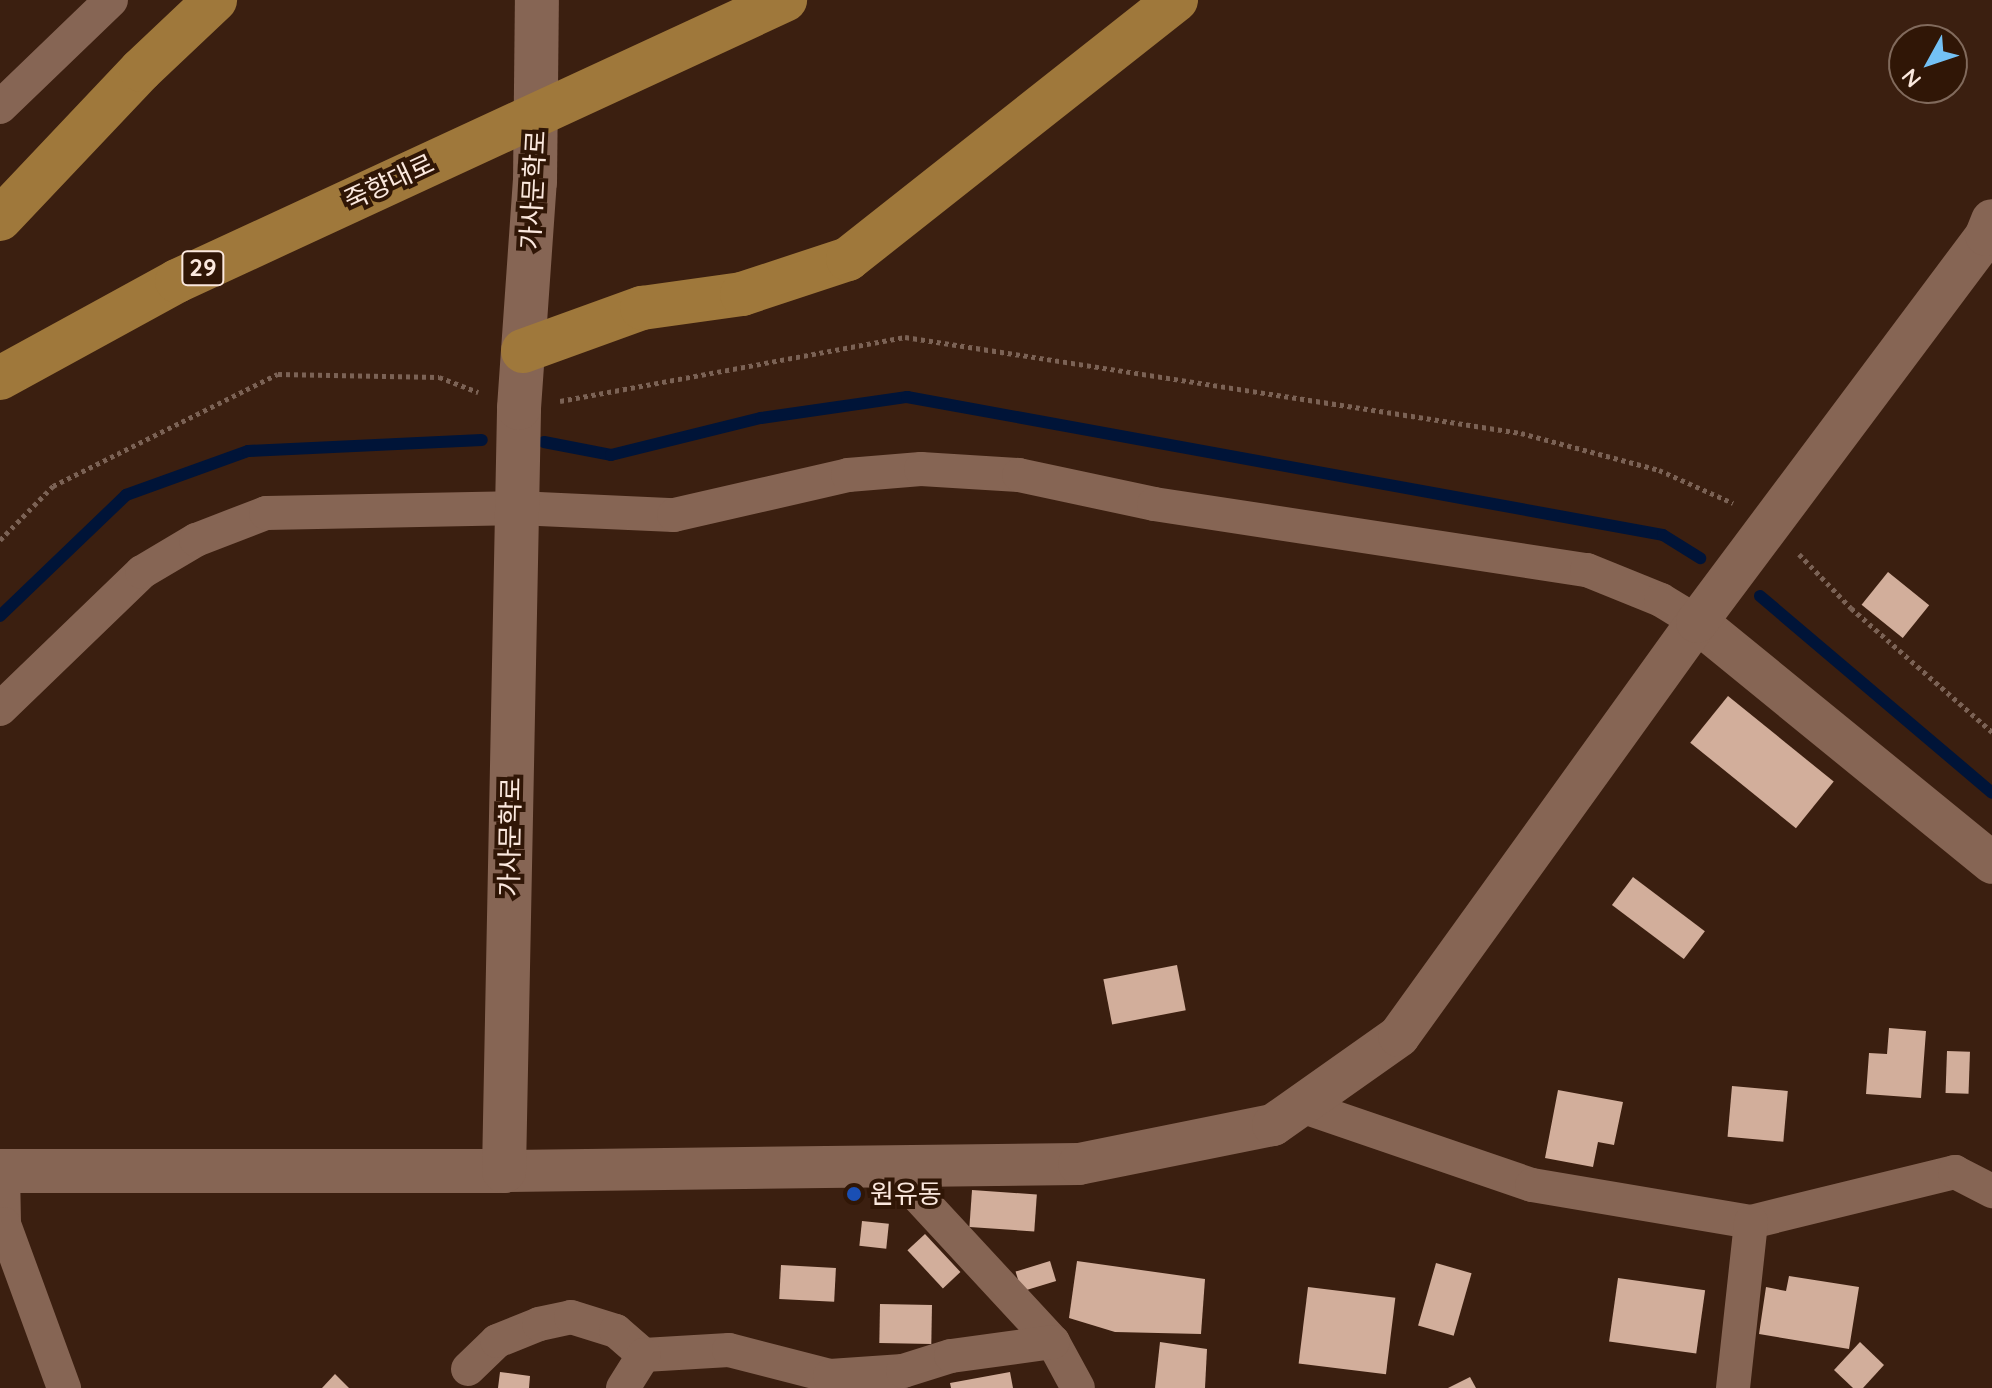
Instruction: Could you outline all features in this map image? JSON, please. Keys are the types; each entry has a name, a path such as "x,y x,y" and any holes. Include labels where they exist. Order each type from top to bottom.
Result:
{"main road":[{"path":"0,219 141,70 215,0"},
{"name":"가사문학로","path":"504,1171 519,408 535,182 537,0"},
{"name":"죽향대로","path":"0,378 177,281 785,0"},
{"path":"523,351 642,308 742,294 848,259 1176,0"},
{"path":"2,1171 504,1171"}],"street":[{"path":"0,107 111,0"},
{"path":"504,1171 1079,1164 1273,1125 1399,1036 1697,622 1986,235 1992,220"},
{"path":"0,709 142,572 196,540 266,513 517,508 674,515 848,475 921,469 1019,475 1154,504 1587,570 1661,600 1697,622 1992,863"},
{"path":"1301,1106 1532,1185 1751,1222 1955,1172 1992,1191"},
{"path":"890,1166 1053,1342 1078,1388"},
{"path":"2,1171 4,1224 64,1388"},
{"path":"1733,1388 1751,1222"},
{"path":"468,1369 497,1341 539,1324 571,1317 616,1331 644,1355 729,1350 830,1376 903,1371 951,1356 1053,1342"},
{"path":"623,1388 644,1355"}],"path":[{"path":"0,540 53,486 278,374 439,377 519,408 905,337 1521,433 1659,470 1773,521 1791,546 1851,608 1992,732"}],"building":[{"path":"1888,572 1929,605 1903,638 1862,605"},
{"path":"1728,696 1834,782 1796,828 1690,743"},
{"path":"1633,877 1705,931 1684,959 1612,905"},
{"path":"1177,965 1186,1010 1112,1024 1103,979"},
{"path":"1889,1028 1926,1031 1921,1098 1866,1094 1869,1053 1887,1054"},
{"path":"1947,1051 1970,1052 1969,1094 1946,1093"},
{"path":"1732,1086 1788,1091 1783,1142 1728,1137"},
{"path":"1558,1090 1623,1102 1614,1145 1598,1142 1593,1167 1545,1158"},
{"path":"972,1190 1037,1195 1034,1231 969,1227"},
{"path":"862,1221 889,1224 886,1249 859,1246"},
{"path":"925,1234 960,1272 943,1288 907,1250"},
{"path":"1050,1261 1056,1281 1022,1292 1016,1272"},
{"path":"1077,1261 1205,1279 1201,1334 1115,1332 1069,1318"},
{"path":"1436,1263 1472,1273 1454,1336 1418,1325"},
{"path":"781,1265 836,1268 834,1302 779,1299"},
{"path":"1789,1276 1859,1287 1849,1349 1759,1334 1766,1287 1786,1291"},
{"path":"1618,1278 1705,1290 1696,1354 1609,1341"},
{"path":"1308,1287 1395,1298 1386,1374 1299,1363"},
{"path":"880,1304 932,1305 931,1344 879,1343"},
{"path":"1160,1342 1207,1349 1205,1388 1155,1388"},
{"path":"1860,1342 1884,1365 1863,1388 1853,1388 1834,1370"},
{"path":"500,1372 530,1376 529,1388 498,1388"},
{"path":"1010,1372 1013,1388 951,1388 950,1383"},
{"path":"335,1374 349,1388 322,1388"},
{"path":"1470,1377 1476,1388 1448,1388"}],"waterway":[{"path":"544,442 611,455 761,418 907,397 1663,535 1700,558"},
{"path":"0,616 126,495 248,451 482,440"},
{"path":"1760,596 1992,793"}],"place":[{"name":"원유동","path":"854,1194"}]}
